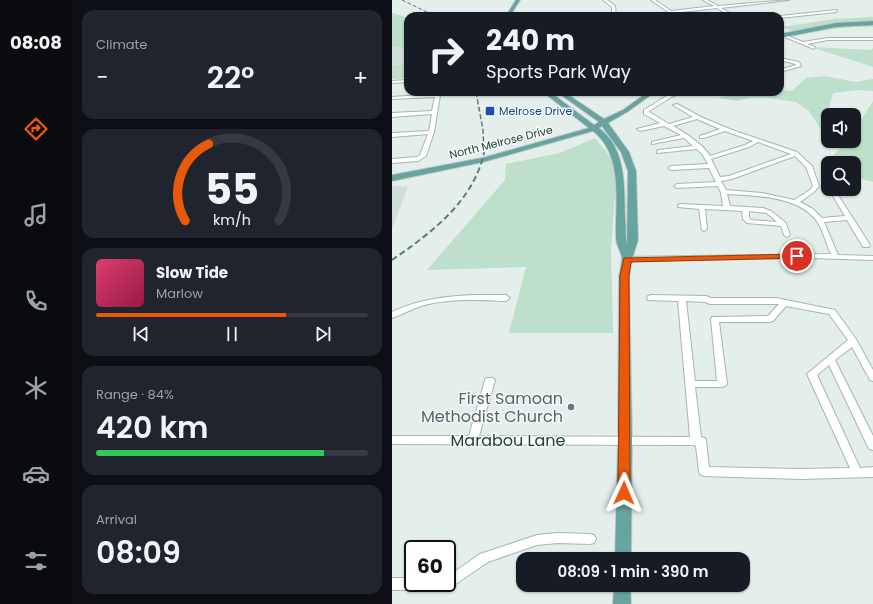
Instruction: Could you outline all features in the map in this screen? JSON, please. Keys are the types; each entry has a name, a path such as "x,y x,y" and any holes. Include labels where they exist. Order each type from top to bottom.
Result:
{"main road":[{"path":"510,12 518,0"},
{"path":"517,12 524,0"},
{"path":"784,34 873,22"},
{"path":"551,96 589,126 603,135 615,156 620,178 621,240 627,259"},
{"path":"566,96 600,120 625,152 632,171 633,240 627,259 624,276 625,440 623,552"},
{"path":"589,126 636,96"},
{"path":"600,120 625,111 646,96"},
{"name":"North Melrose Drive","path":"392,178 437,168 450,161 589,126"},
{"path":"622,592 622,604"}],"street":[{"path":"605,0 614,7 614,12"},
{"path":"653,0 670,12 787,0"},
{"path":"705,0 725,12"},
{"path":"784,17 836,11"},
{"path":"784,35 814,48"},
{"path":"803,43 828,39 873,39"},
{"path":"784,60 797,63 799,66 784,70"},
{"path":"392,82 404,81"},
{"path":"392,98 410,96"},
{"path":"392,161 418,159 424,156 431,132 437,96"},
{"path":"670,96 647,110 647,114 686,136 708,158 724,192 727,208"},
{"path":"675,105 725,129 796,154 809,166 816,186 812,191 794,203"},
{"path":"392,115 434,112"},
{"path":"640,129 666,125 698,117"},
{"path":"702,137 725,129"},
{"path":"392,135 431,132"},
{"path":"654,143 686,136"},
{"path":"708,158 747,146 758,140"},
{"path":"659,152 699,148"},
{"path":"676,186 719,181 796,154"},
{"path":"671,168 712,166"},
{"path":"724,192 773,196 811,211 819,220 835,256"},
{"path":"836,196 866,245"},
{"path":"680,206 745,209 767,212 784,224 787,235"},
{"path":"702,207 704,229"},
{"path":"745,209 746,218 749,222 784,224"},
{"path":"819,220 850,218"},
{"path":"627,259 835,256 873,258"},
{"path":"392,315 408,307 444,299 506,298"},
{"path":"651,298 706,299 710,301 776,301 832,312 853,341 873,378"},
{"path":"682,298 696,442 701,441 704,471 800,474 873,472"},
{"path":"690,384 722,384 715,319 770,319 784,302"},
{"path":"853,341 812,374 857,472"},
{"path":"830,359 873,446"},
{"path":"473,440 490,380"},
{"name":"Marabou Lane","path":"392,440 625,440 696,442"},
{"path":"392,584 447,584 484,558 537,540 558,538 590,539"}],"shaded area":[{"path":"392,47 404,47 404,64 392,65"},
{"path":"392,185 408,187 392,229"}],"green space":[{"path":"392,13 404,17 404,47 392,47"},
{"path":"873,17 873,27 847,27 799,34 784,28 784,27 834,19"},
{"path":"811,47 871,50 873,48 873,67"},
{"path":"404,64 404,78 392,79 392,65"},
{"path":"825,76 855,82 873,79 873,91 858,90 833,93 830,108 821,108 821,131 809,111 796,102 769,98 750,98 737,101 718,98 724,96 784,96 784,90 792,91 806,78"},
{"path":"873,101 873,182 861,179 861,156 833,156 840,148 861,148 861,120"},
{"path":"595,138 611,158 616,181 611,249 613,333 509,333 526,267 427,270 505,180 506,164 560,153"}],"railway":[{"path":"402,0 427,12"},
{"path":"477,96 483,130 484,153"},
{"path":"392,260 421,239 448,215 470,187 478,171 484,153"}],"place":[{"name":"Melrose Drive","path":"490,111"},
{"name":"First Samoan Methodist Church","path":"571,407"}],"route":[{"path":"624,493 624,276 627,259 797,256"}]}
